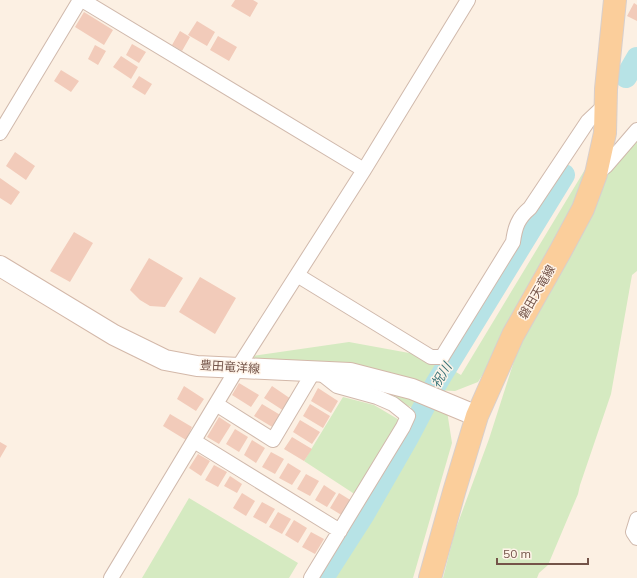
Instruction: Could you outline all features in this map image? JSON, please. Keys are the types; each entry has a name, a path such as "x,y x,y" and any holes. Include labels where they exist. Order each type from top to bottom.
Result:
{"main road":[{"name":"磐田天竜線","path":"430,578 477,416 513,335 583,209 596,174 605,132 615,0"},
{"name":"豊田竜洋線","path":"0,266 114,335 165,360 197,366 350,373 412,389 477,416"}],"street":[{"path":"0,133 81,0 364,170"},
{"path":"111,578 237,368 364,170 468,0"},
{"path":"297,275 431,357 442,357 513,242 515,228 524,213 530,208 588,121 606,104"},
{"path":"596,174 606,166 637,130"},
{"path":"216,404 273,440 316,371 337,386 377,397 393,404 408,416 403,427 311,578"},
{"path":"194,441 340,530"},
{"path":"637,519 633,532 637,538"}],"green space":[{"path":"637,122 637,271 632,275 611,394 578,494 548,565 539,573 537,578 443,578 455,531 489,439 514,361 551,267 478,382 455,391 412,389 386,372 340,373 247,369 245,357 349,342 431,357 461,375 604,138 596,174"},
{"path":"352,385 406,394 447,411 452,443 413,578 319,578 415,417 417,410 381,393"},
{"path":"343,397 374,405 401,421 356,495 304,461"},
{"path":"189,498 298,563 289,578 142,578"}],"building":[{"path":"235,0 253,0 258,3 250,17 231,6"},
{"path":"634,3 637,5 637,21 627,16"},
{"path":"84,12 113,30 104,45 75,27"},
{"path":"197,21 215,32 207,46 188,35"},
{"path":"180,31 190,37 182,51 172,45"},
{"path":"218,36 237,47 229,61 210,50"},
{"path":"132,44 146,52 139,63 126,55"},
{"path":"95,45 106,51 98,65 88,59"},
{"path":"121,56 138,67 131,79 113,67"},
{"path":"61,70 79,81 71,92 54,81"},
{"path":"139,76 152,84 145,95 132,87"},
{"path":"15,152 35,166 26,180 6,166"},
{"path":"0,178 20,192 11,205 0,198"},
{"path":"74,232 93,243 70,282 50,271"},
{"path":"149,258 183,278 165,307 150,306 140,300 130,290"},
{"path":"200,277 236,298 215,334 179,312"},
{"path":"239,383 259,395 251,407 232,395"},
{"path":"184,386 204,399 196,411 177,399"},
{"path":"272,386 291,399 284,411 264,398"},
{"path":"318,388 338,401 331,413 311,401"},
{"path":"262,404 282,416 274,428 254,416"},
{"path":"310,404 330,416 323,428 303,416"},
{"path":"170,414 192,427 186,440 163,426"},
{"path":"219,417 231,425 219,444 207,437"},
{"path":"300,420 320,432 312,444 293,432"},
{"path":"235,429 248,437 239,452 226,444"},
{"path":"292,437 312,449 304,461 284,449"},
{"path":"252,440 265,448 256,463 244,455"},
{"path":"0,442 7,446 0,458"},
{"path":"271,452 284,459 275,474 262,467"},
{"path":"198,454 210,461 201,476 189,468"},
{"path":"288,463 301,471 292,485 279,478"},
{"path":"214,465 227,472 218,487 205,480"},
{"path":"306,474 319,481 310,496 297,489"},
{"path":"230,476 242,484 237,493 224,486"},
{"path":"324,485 336,493 327,507 315,500"},
{"path":"242,493 255,501 246,516 233,508"},
{"path":"339,493 352,501 343,516 330,508"},
{"path":"262,502 275,509 266,524 253,517"},
{"path":"278,512 291,519 282,534 269,527"},
{"path":"294,520 307,528 298,543 285,535"},
{"path":"311,532 324,539 315,554 302,547"}],"waterway":[{"name":"祝川","path":"626,77 637,58"},
{"name":"祝川","path":"323,578 364,514 407,439 436,384 564,175"}]}
